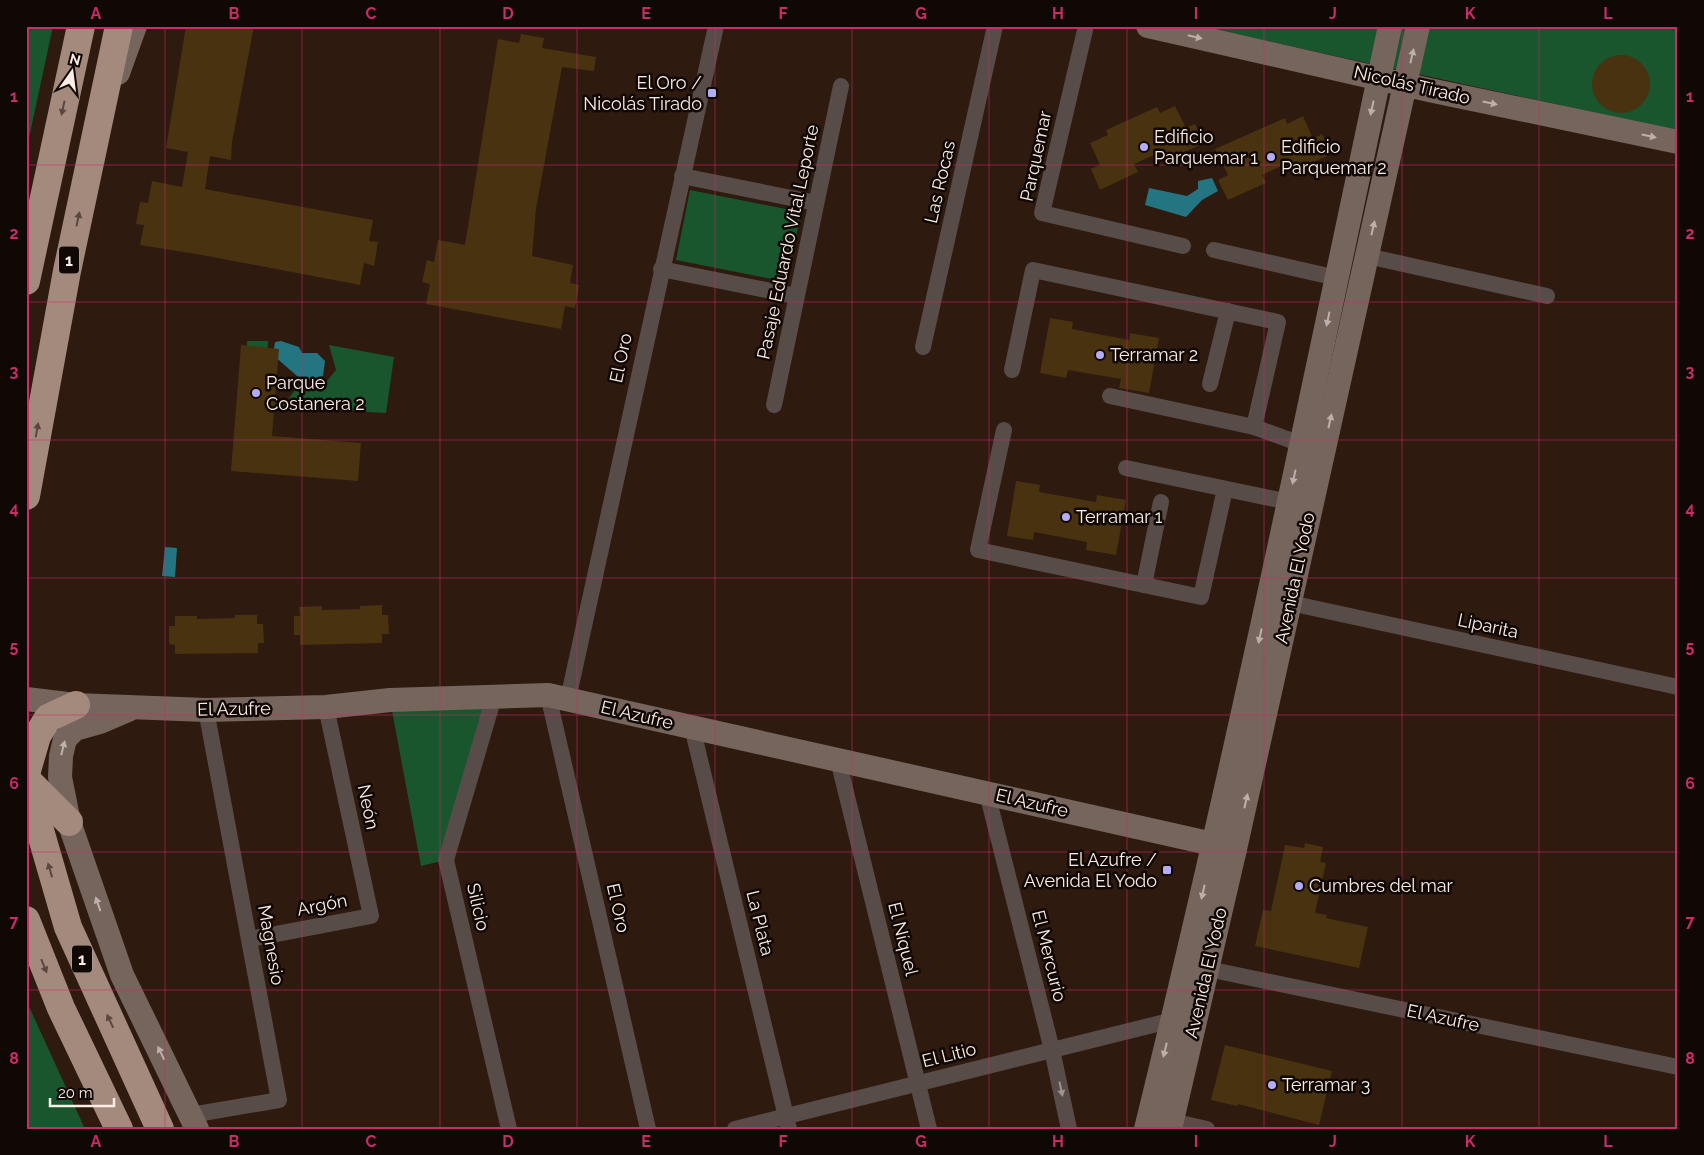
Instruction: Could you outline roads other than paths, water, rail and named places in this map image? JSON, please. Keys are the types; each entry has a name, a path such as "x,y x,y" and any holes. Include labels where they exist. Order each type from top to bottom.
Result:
{"highway":[{"name":"1","path":"26,281 81,26"},
{"name":"1","path":"26,496 67,271 119,26"},
{"path":"26,774 37,736 48,718 76,705"},
{"name":"1","path":"26,780 68,927 160,1129"},
{"path":"26,780 69,822"},
{"name":"1","path":"26,920 61,1008 119,1129"}],"street":[{"path":"106,94 120,70 136,26"},
{"name":"El Oro","path":"648,1129 558,697 662,269 716,26"},
{"name":"Las Rocas","path":"924,347 995,26"},
{"name":"Parquemar","path":"1086,26 1042,213 1183,246"},
{"name":"Nicolás Tirado","path":"1148,26 1405,85 1678,142"},
{"name":"Avenida El Yodo","path":"1171,1125 1208,969 1225,847 1289,502 1390,26"},
{"name":"Avenida El Yodo","path":"1146,1129 1173,1020 1225,847 1290,603 1418,26"},
{"name":"Pasaje Eduardo Vital Leporte","path":"774,405 841,86"},
{"path":"682,176 816,203"},
{"path":"1214,250 1337,278"},
{"path":"1367,256 1547,296"},
{"path":"662,269 796,296"},
{"path":"1012,370 1034,270 1278,322 1254,427"},
{"path":"1210,384 1228,311"},
{"path":"1110,396 1254,427 1301,444"},
{"path":"1004,430 978,550 1202,598 1225,488"},
{"path":"1126,468 1289,502"},
{"path":"1144,585 1161,502"},
{"name":"Liparita","path":"1290,603 1678,687"},
{"name":"Silicio","path":"494,697 446,860 508,1129"},
{"name":"El Azufre","path":"26,699 76,705 206,710 326,707 390,700 558,697 1225,847"},
{"name":"Neón","path":"326,707 371,916"},
{"path":"134,708 100,722 75,729 65,739 61,756 60,777 69,822 122,975 194,1122"},
{"name":"Magnesio","path":"194,1122 279,1100 206,710"},
{"name":"La Plata","path":"692,727 788,1122"},
{"name":"El Níquel","path":"838,760 929,1129"},
{"name":"El Mercurio","path":"987,793 1052,1050 1069,1129"},
{"name":"Argón","path":"250,939 371,916"},
{"name":"El Azufre","path":"1208,969 1678,1067"},
{"name":"El Litio","path":"735,1129 788,1122 918,1083 1173,1020"},
{"path":"1171,1125 1207,1129"}],"water":[{"path":"1212,178 1218,191 1202,200 1186,217 1145,205 1149,188 1187,196 1198,189 1198,181"},
{"path":"281,341 299,347 302,353 317,353 325,361 323,376 307,381 297,376 273,355 275,342"},
{"path":"165,547 177,548 175,577 162,576"}],"place":[{"name":"El Oro / Nicolás Tirado","path":"712,93"},
{"name":"Edificio Parquemar 1","path":"1144,147"},
{"name":"Edificio Parquemar 2","path":"1271,157"},
{"name":"Terramar 2","path":"1100,355"},
{"name":"Parque Costanera 2","path":"256,393"},
{"name":"Terramar 1","path":"1066,517"},
{"name":"El Azufre / Avenida El Yodo","path":"1167,870"},
{"name":"Cumbres del mar","path":"1299,886"},
{"name":"Terramar 3","path":"1272,1085"}]}
